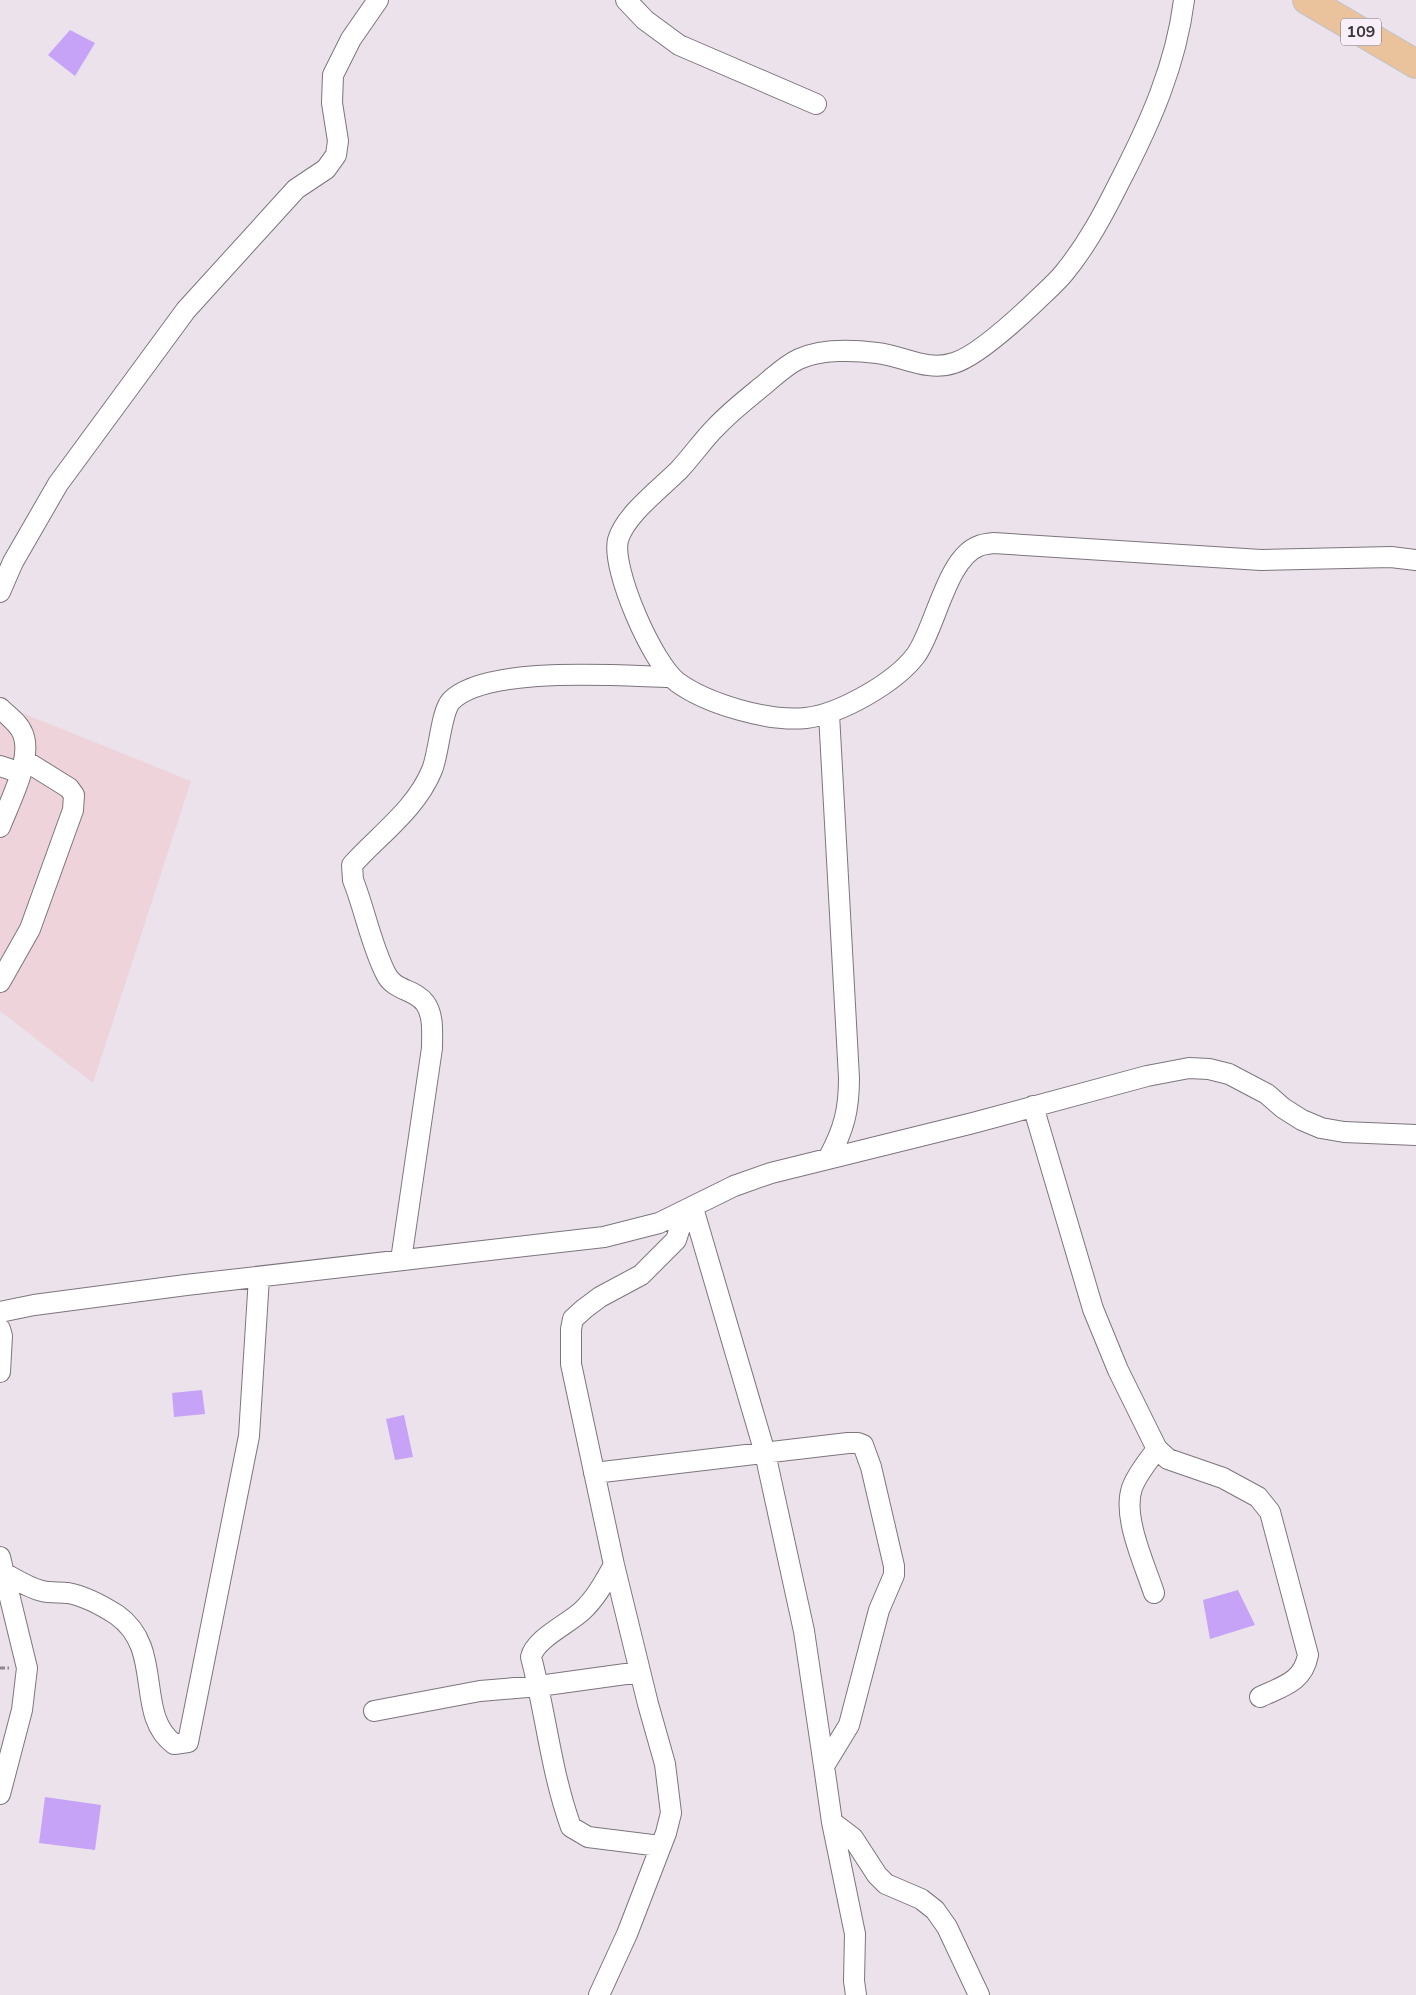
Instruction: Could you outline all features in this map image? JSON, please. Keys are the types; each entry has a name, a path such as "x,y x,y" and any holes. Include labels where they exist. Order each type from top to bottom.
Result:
{"main road":[{"name":"109","path":"1307,0 1416,64"}],"street":[{"path":"0,592 13,562 58,484 186,310 296,189 326,169 336,155 338,141 332,97 333,75 351,39 378,0"},
{"path":"626,0 660,33 679,45 816,104"},
{"path":"1184,0 1182,24 1169,73 1128,165 1099,222 1069,266 1032,304 995,337 957,363 938,366 922,365 876,352 822,353 803,357 786,366 713,430 699,449 629,519 618,540 618,554 646,641 670,677 701,696 774,718 804,719 829,714 885,682 905,668 918,653 943,594 962,559 976,546 993,543 1261,560 1391,557 1416,560"},
{"path":"401,1260 432,1048 432,1027 425,1002 413,994 398,988 386,976 353,880 352,865 408,809 423,787 432,770 450,702 464,692 483,683 521,676 670,677"},
{"path":"0,708 18,724 24,735 22,766 0,827"},
{"path":"829,714 849,1078 846,1117 829,1157"},
{"path":"0,766 22,766 69,788 74,795 73,810 30,929 0,982"},
{"path":"0,1312 34,1305 259,1277 604,1237 659,1223 752,1179 829,1157 1147,1076 1189,1068 1209,1069 1229,1074 1267,1094 1283,1108 1321,1128 1344,1132 1416,1135"},
{"path":"1033,1106 1093,1309 1118,1370 1157,1449 1168,1459 1223,1478 1258,1497 1270,1512 1308,1655 1306,1668 1301,1675 1260,1698"},
{"path":"689,1210 765,1453 804,1631 832,1822 855,1934 854,1981 856,1995"},
{"path":"598,1995 627,1934 671,1813 665,1764 614,1565 570,1364 569,1346 574,1319 600,1297 641,1275 676,1240 689,1210"},
{"path":"2,1565 41,1591 71,1594 89,1600 118,1616 132,1630 143,1646 155,1715 161,1730 174,1744 188,1742 249,1436 259,1277"},
{"path":"0,1329 2,1357 0,1372"},
{"path":"594,1473 848,1443 863,1445 872,1467 894,1566 894,1575 879,1610 849,1724 824,1766"},
{"path":"1154,1593 1132,1525 1128,1504 1132,1488 1157,1449"},
{"path":"0,1794 22,1710 27,1668 2,1565"},
{"path":"614,1565 596,1596 583,1610 537,1645 532,1651 531,1657 539,1686 555,1776 570,1827 588,1837 660,1846"},
{"path":"374,1711 480,1691 539,1686 640,1672"},
{"path":"832,1822 853,1838 877,1875 886,1884 921,1899 935,1910 947,1927 978,1995"}],"shaded area":[{"path":"0,704 191,781 93,1083 0,1011"}],"building":[{"path":"70,30 95,43 75,76 48,55"},
{"path":"202,1390 205,1414 174,1417 172,1393"},
{"path":"404,1415 413,1457 395,1460 386,1419"},
{"path":"1238,1590 1255,1625 1210,1639 1203,1600"},
{"path":"45,1797 101,1805 95,1850 39,1843"}]}
